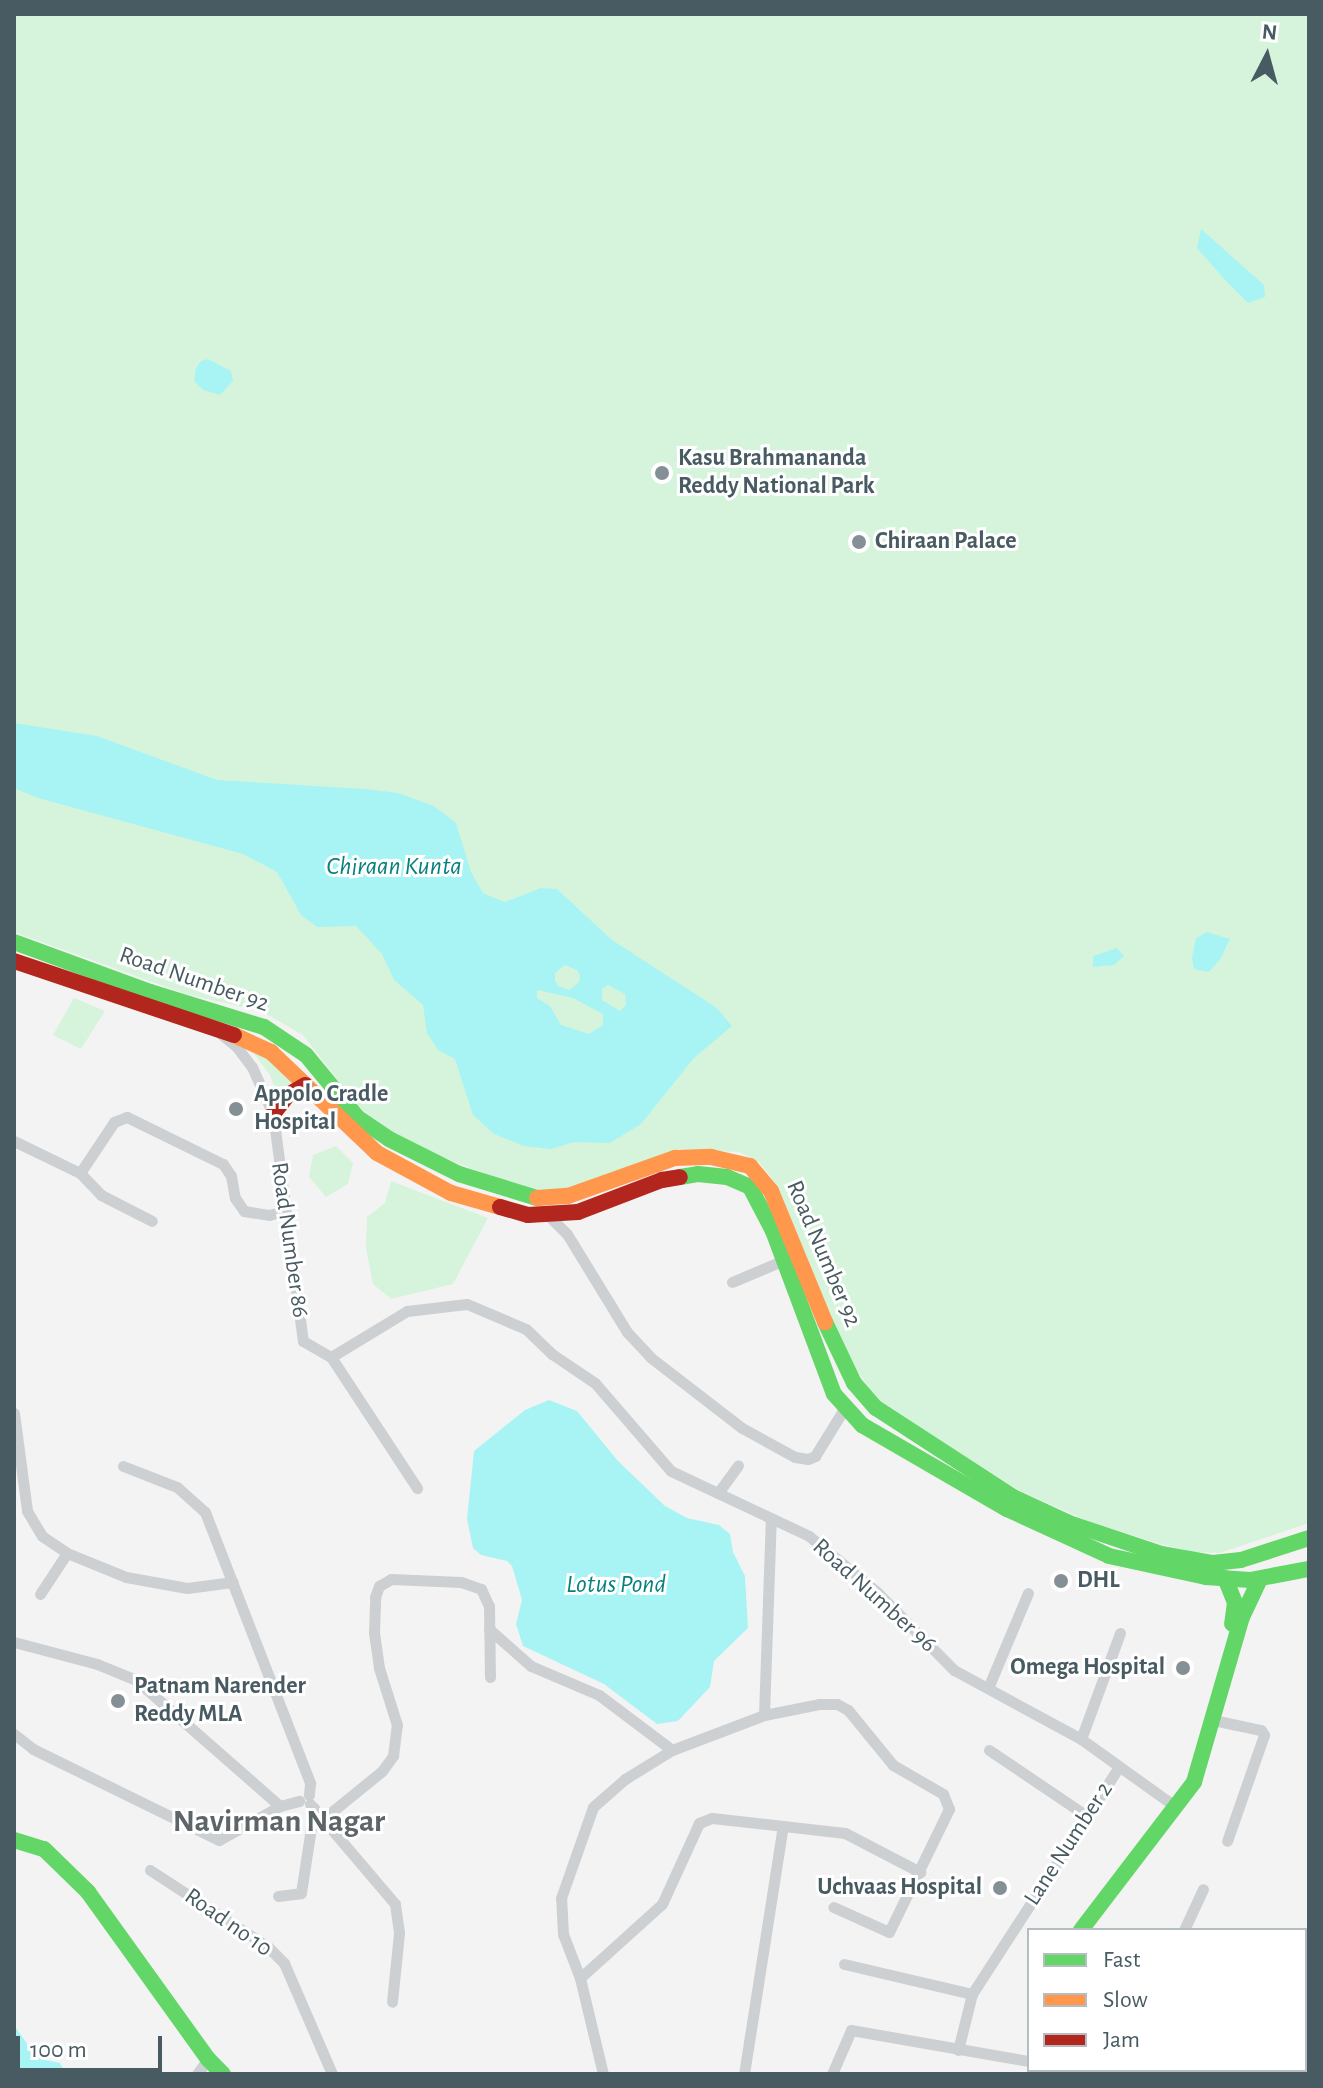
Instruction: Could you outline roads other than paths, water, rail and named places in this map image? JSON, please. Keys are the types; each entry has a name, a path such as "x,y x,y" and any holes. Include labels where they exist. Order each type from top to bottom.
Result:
{"main road":[{"name":"Road Number 92","path":"14,942 150,992 264,1027 306,1055 358,1118 389,1139 459,1174 531,1198 568,1196 675,1158 721,1158 750,1166 771,1191 839,1356 854,1383 876,1408 966,1477 1060,1536 1225,1578 1260,1579 1309,1569"},
{"name":"Road Number 92","path":"14,961 271,1052 377,1153 434,1185 528,1215 578,1212 662,1180 698,1174 727,1177 750,1187 784,1260 834,1394 844,1409 862,1425 966,1477"},
{"path":"273,1114 288,1095 305,1085"},
{"name":"Road Number 92","path":"1139,1556 1213,1563 1241,1560 1309,1538"},
{"path":"1186,1791 1185,1778 1235,1611 1233,1595 1225,1578"},
{"path":"1084,1928 1194,1782 1242,1617 1260,1579"},
{"path":"14,1840 44,1849 88,1892 208,2059 223,2074"}],"street":[{"name":"Road Number 86","path":"218,1031 236,1046 252,1067 273,1114 303,1341 331,1357"},
{"path":"80,1173 114,1122 127,1117 223,1164 231,1176 235,1198 244,1211 269,1215 284,1211"},
{"path":"14,1142 80,1173 101,1195 152,1221"},
{"path":"567,1234 578,1212"},
{"path":"548,1215 567,1234 627,1332 671,1376 742,1428 795,1457 808,1459 815,1456 844,1409"},
{"path":"732,1282 784,1260"},
{"name":"Road Number 96","path":"331,1357 407,1311 467,1304 526,1329 552,1354 595,1383 671,1471 809,1536 877,1592 954,1670 1081,1739 1176,1807"},
{"path":"331,1357 417,1488"},
{"path":"14,1413 27,1511 42,1536 67,1553 126,1577 187,1588 233,1582"},
{"path":"718,1493 738,1465"},
{"path":"123,1466 177,1487 194,1498 213,1526 310,1783 301,1893 278,1896"},
{"path":"764,1715 771,1518"},
{"path":"40,1594 67,1553"},
{"path":"323,1819 382,1771 393,1756 397,1725 379,1668 374,1633 375,1597 379,1586 391,1579 472,1584 485,1594 490,1677"},
{"path":"988,1688 1028,1593"},
{"path":"489,1629 531,1666 599,1695 672,1750"},
{"path":"1081,1739 1120,1633"},
{"path":"14,1642 97,1664 136,1680 280,1806"},
{"path":"603,2074 580,1978 563,1934 561,1898 593,1807 625,1779 672,1750 764,1715 819,1704 837,1704 859,1719 904,1774 948,1799 947,1817 889,1932 833,1907"},
{"path":"1213,1720 1261,1730 1264,1735 1227,1841"},
{"path":"14,1734 33,1749 219,1840 280,1806 308,1802"},
{"path":"989,1750 1087,1816"},
{"name":"Lane Number 2","path":"958,2050 972,1994 1119,1767"},
{"path":"308,1802 395,1904 399,1933 392,2002"},
{"path":"580,1978 662,1904 699,1823 712,1818 845,1833 920,1872"},
{"path":"744,2074 783,1826"},
{"name":"Road no 10","path":"150,1870 268,1947 284,1963 286,1976 332,2074"},
{"path":"1185,1928 1203,1889"},
{"path":"844,1964 972,1994"},
{"path":"832,2074 851,2030 1027,2061"},
{"path":"197,2074 208,2059"}],"water":[{"path":"1201,229 1264,285 1265,297 1248,303 1224,279 1197,248"},
{"path":"208,359 231,371 233,381 220,395 203,390 194,381 196,368 201,361"},
{"name":"Chiraan Kunta","path":"14,723 97,736 217,780 398,793 434,806 456,823 471,872 483,893 505,902 541,888 557,889 612,940 717,1008 732,1026 694,1058 641,1124 610,1143 574,1142 551,1149 524,1146 494,1134 473,1115 455,1059 438,1050 427,1033 423,1005 394,980 382,954 356,926 317,927 301,915 277,872 243,854 38,798 14,788","holes":["565,965 577,970 580,976 579,982 569,990 558,986 555,980 555,973","608,985 625,994 626,1005 620,1011 602,1000 602,989","537,990 573,998 603,1014 603,1025 589,1034 561,1025 550,1006 537,998"]},
{"path":"1207,932 1230,939 1221,958 1209,972 1194,969 1192,958 1196,938"},
{"path":"1117,948 1124,956 1114,965 1093,967 1093,956"},
{"name":"Lotus Pond","path":"549,1400 577,1411 618,1461 665,1506 687,1518 719,1525 730,1534 733,1552 745,1576 748,1628 714,1661 710,1687 678,1721 657,1724 604,1684 523,1646 516,1624 522,1600 512,1566 507,1561 481,1555 473,1548 467,1519 474,1451 525,1410"},
{"path":"14,2025 28,2045 45,2060 60,2063 66,2074 22,2074 14,2070"}],"place":[{"name":"Kasu Brahmananda Reddy National Park","path":"662,473"},
{"name":"Chiraan Palace","path":"859,542"},
{"name":"Appolo Cradle Hospital","path":"236,1109"},
{"name":"DHL","path":"1061,1581"},
{"name":"Omega Hospital","path":"1183,1668"},
{"name":"Patnam Narender Reddy MLA","path":"118,1701"},
{"name":"Uchvaas Hospital","path":"1000,1888"}],"district":[{"name":"Navirman Nagar","path":"279,1821"}]}
